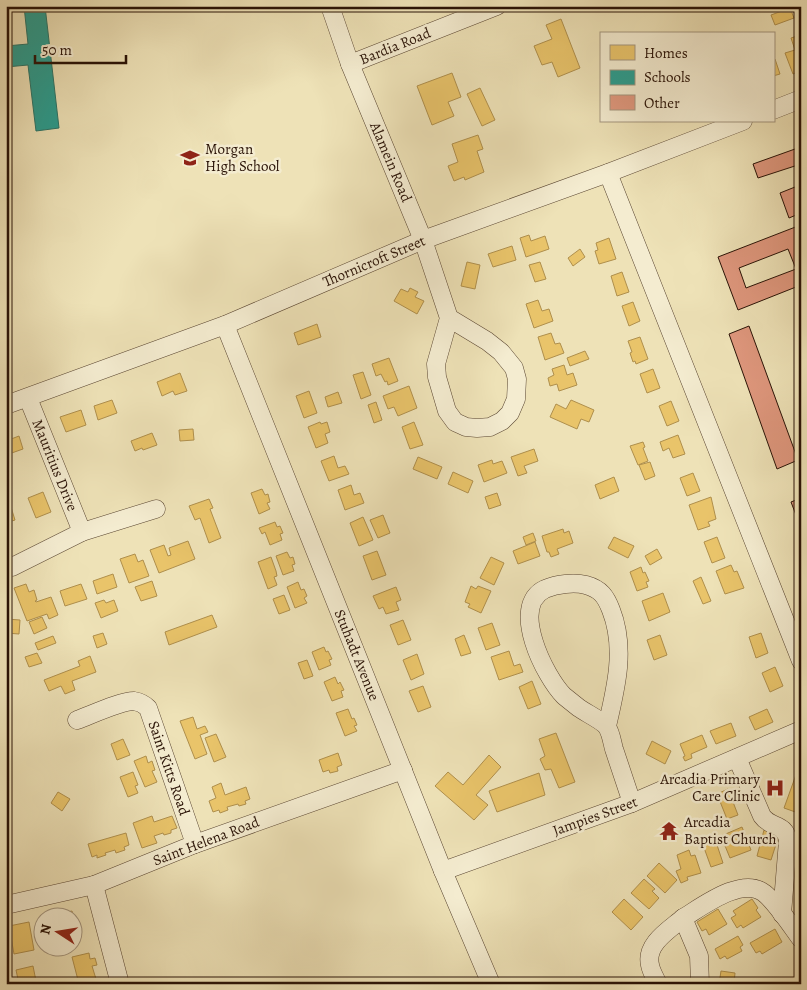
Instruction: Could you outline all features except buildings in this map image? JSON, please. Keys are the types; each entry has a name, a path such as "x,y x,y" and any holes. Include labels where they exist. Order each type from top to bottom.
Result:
{"street":[{"name":"Alamein Road","path":"330,6 350,64 423,240 449,318"},
{"name":"Bardia Road","path":"350,64 497,6"},
{"path":"774,110 801,99"},
{"name":"Thornicroft Street","path":"6,405 224,325 423,240 608,173 740,122"},
{"path":"608,173 801,661"},
{"path":"449,318 487,341 501,352 514,368 517,379 516,399 510,413 502,421 490,427 466,427 455,422 447,411 437,377 436,364 449,318"},
{"name":"Stuhadt Avenue","path":"224,325 403,770 442,872 491,984"},
{"name":"Mauritius Drive","path":"28,398 82,532"},
{"path":"12,567 82,532 156,509"},
{"path":"607,726 577,707 562,694 548,675 531,634 529,617 532,603 545,589 580,583 592,586 601,591 607,598 618,635 616,689 607,726 632,803"},
{"name":"Saint Kitts Road","path":"77,720 129,702 139,702 148,708 195,844"},
{"name":"Jampies Street","path":"442,872 632,803 801,730"},
{"path":"737,758 765,821 782,828 787,835 782,914"},
{"name":"Saint Helena Road","path":"6,906 94,885 195,844 403,770"},
{"path":"94,885 120,984"},
{"path":"658,984 650,965 649,956 658,939 683,918 708,902 737,889 757,888 766,894 801,939"},
{"path":"683,918 699,956 700,984"}],"place":[{"name":"Morgan High School","path":"190,158"},
{"name":"Arcadia Primary Care Clinic","path":"775,788"},
{"name":"Arcadia Baptist Church","path":"669,831"}]}
